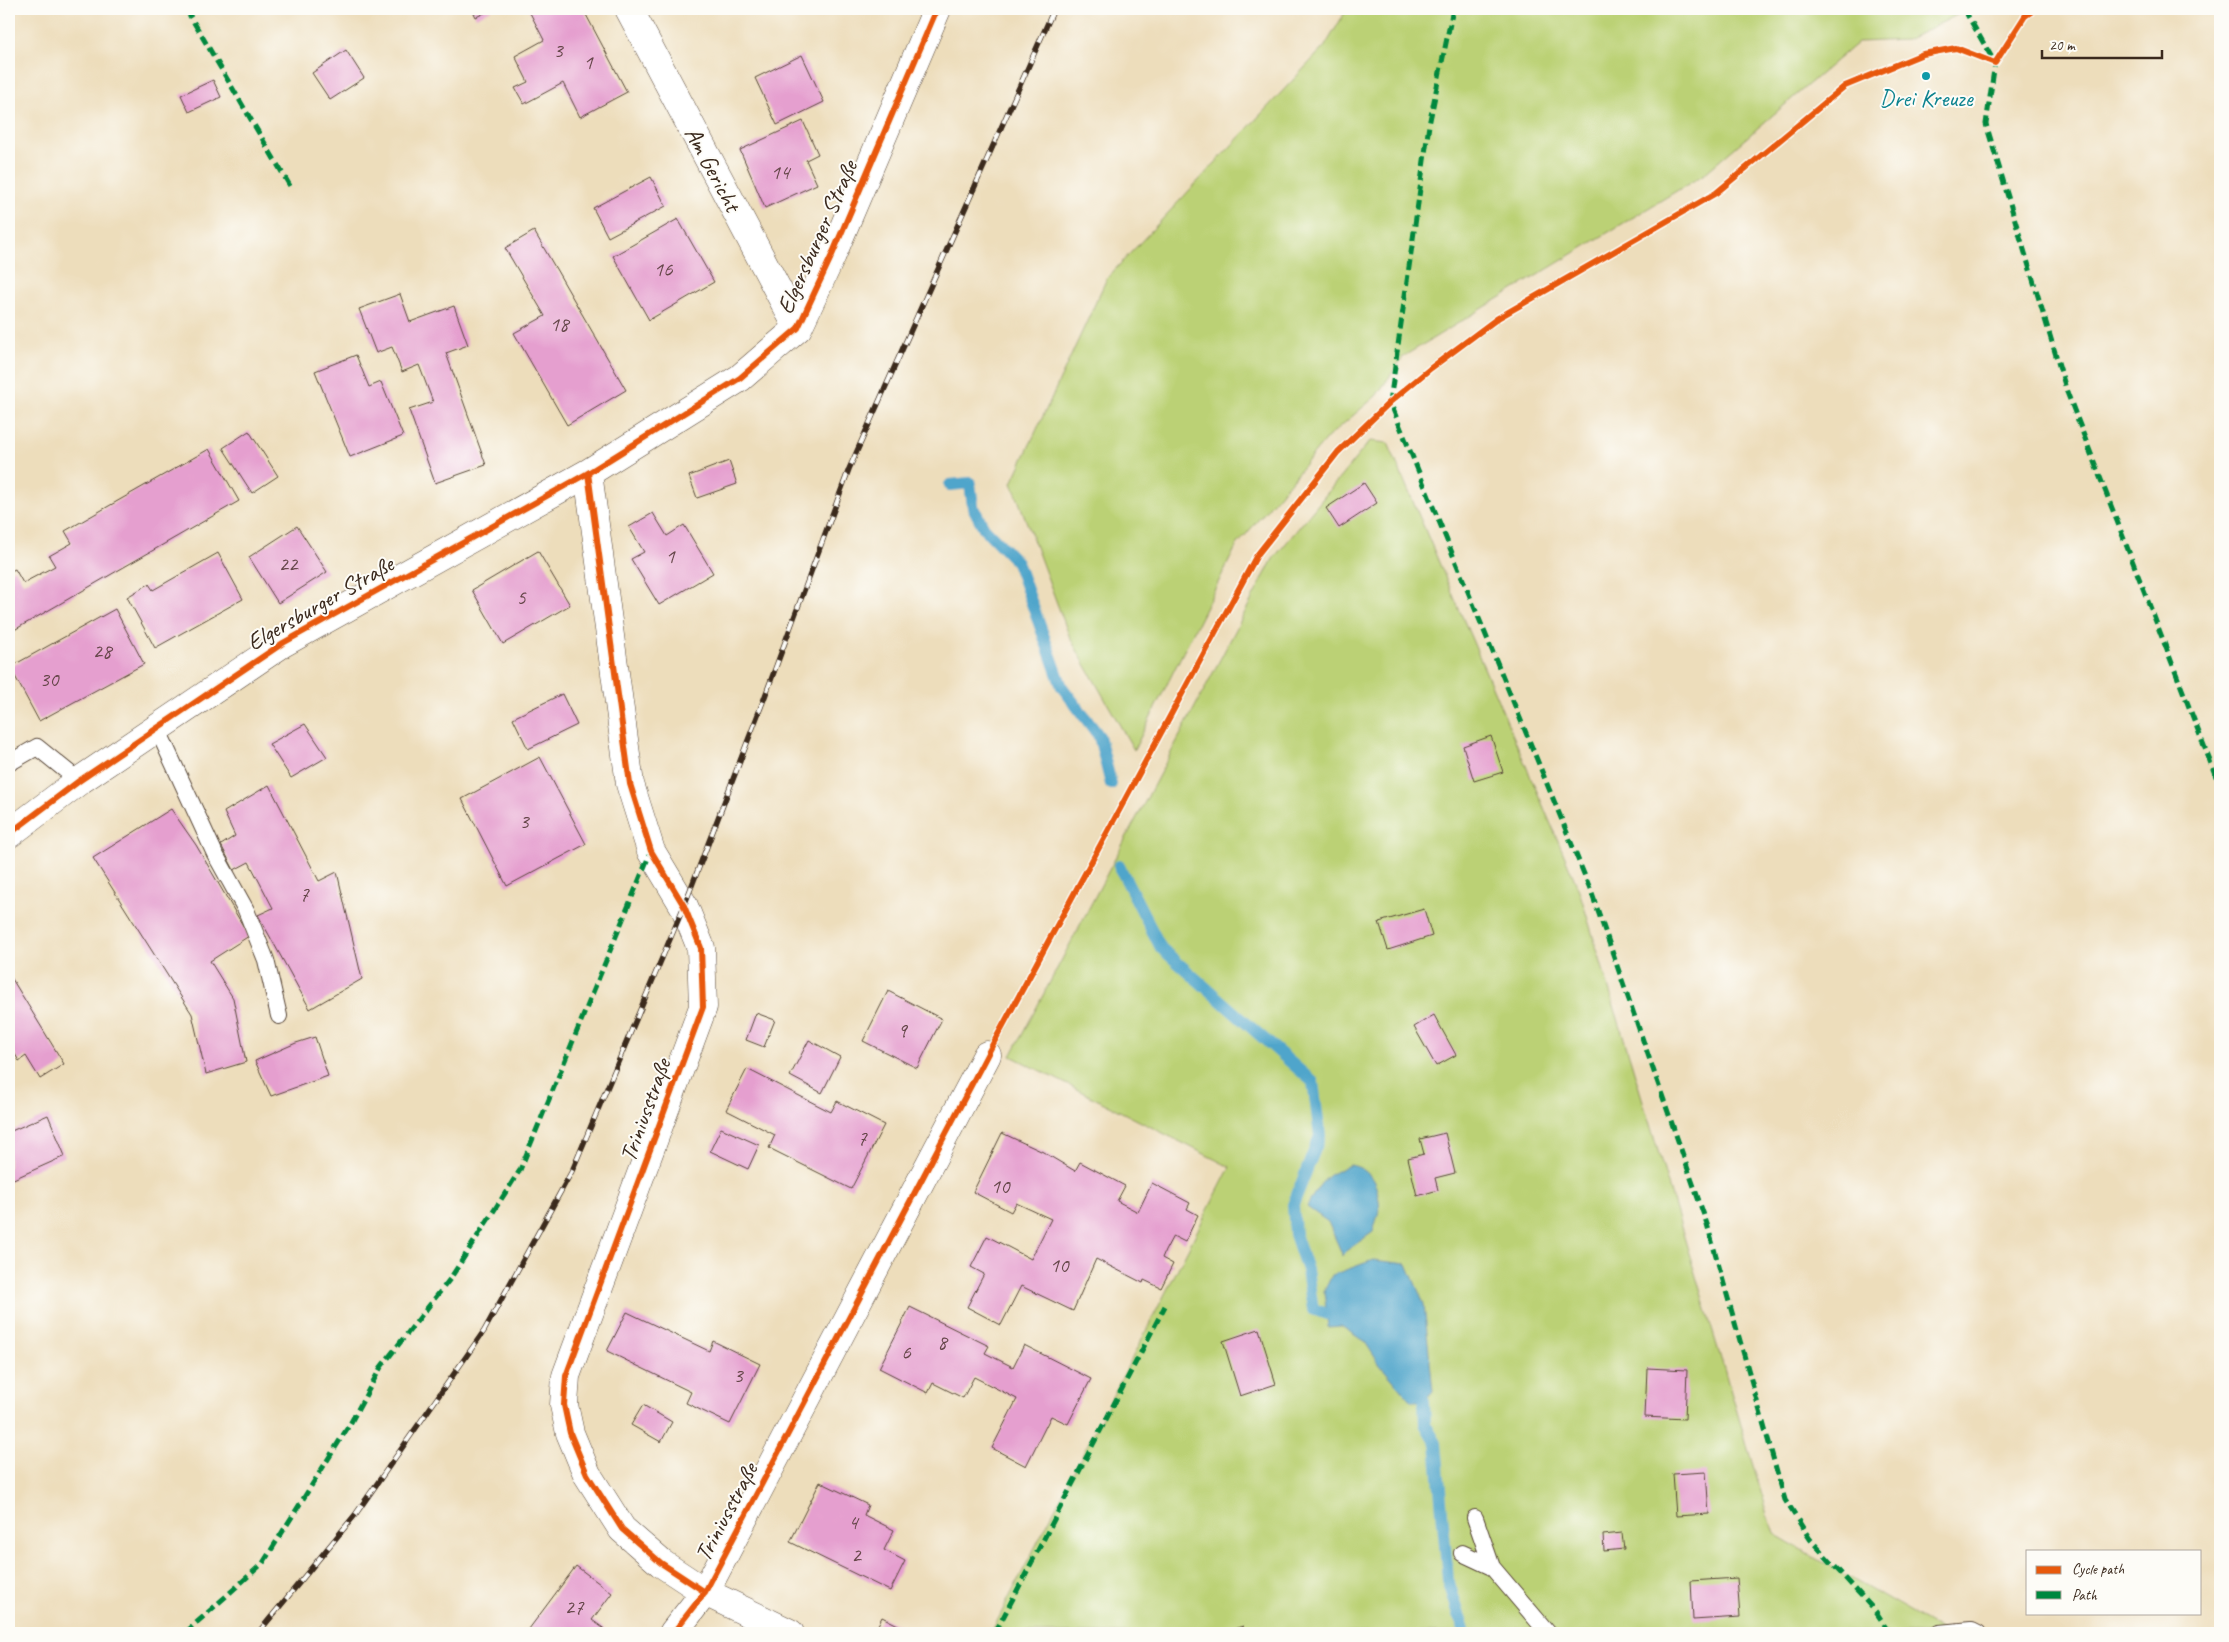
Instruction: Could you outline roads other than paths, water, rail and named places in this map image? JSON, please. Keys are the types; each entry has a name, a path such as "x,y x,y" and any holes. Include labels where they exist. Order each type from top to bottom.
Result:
{"street":[{"name":"Am Gericht","path":"629,9 798,328"},
{"name":"Elgersburger Straße","path":"9,834 80,781 283,642 588,473 740,378 798,328 832,255 937,9"},
{"name":"Triniusstraße","path":"588,473 630,784 650,851 684,906 701,948 703,1007 566,1376 564,1405 570,1433 586,1474 622,1529 661,1563 705,1592 987,1055"},
{"path":"673,1633 705,1592 790,1633"}],"lane":[{"path":"157,728 214,854 246,910 266,960 279,1016"},
{"path":"9,763 37,747 80,781"},
{"path":"1475,1518 1492,1567 1548,1633"},
{"path":"1462,1553 1492,1567"},
{"path":"1939,1633 1972,1630 1978,1633"}],"water":[{"path":"1350,1165 1362,1169 1371,1177 1376,1188 1379,1208 1373,1232 1346,1251 1343,1256 1328,1222 1307,1207 1319,1186 1329,1176"},
{"path":"1373,1260 1407,1264 1424,1304 1433,1391 1424,1401 1411,1401 1380,1365 1365,1342 1341,1326 1328,1327 1324,1292 1332,1275"}],"waterway":[{"path":"950,485 970,483 973,507 984,528 1017,562 1062,687 1099,736 1111,784"},
{"path":"1119,866 1161,948 1313,1082 1320,1136 1293,1205 1295,1234 1307,1270 1313,1309 1327,1314"},
{"path":"1424,1401 1425,1424 1436,1443 1448,1580 1465,1633"}],"railway":[{"path":"258,1633 355,1515 484,1331 572,1171 684,906 764,699 849,469 1054,9"}],"place":[{"name":"Drei Kreuze","path":"1926,76"}]}
